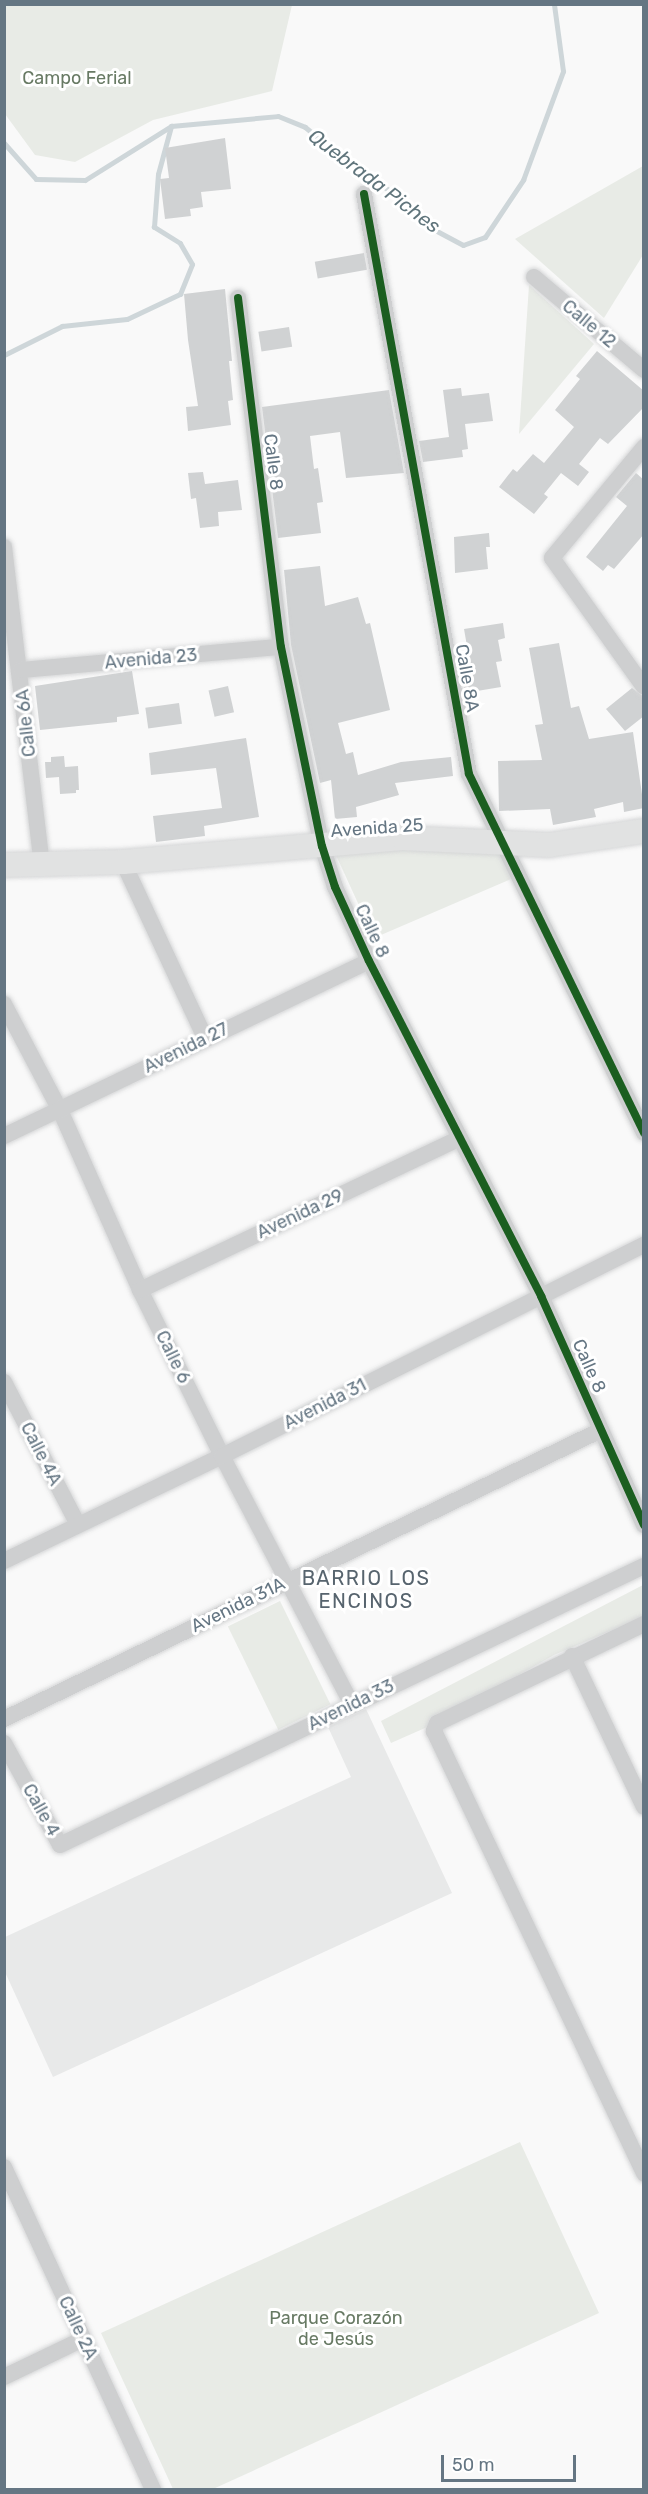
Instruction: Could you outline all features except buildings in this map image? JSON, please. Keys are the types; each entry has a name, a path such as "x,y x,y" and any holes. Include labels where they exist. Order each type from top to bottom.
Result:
{"street":[{"name":"Calle 8A","path":"364,194 469,774 644,1133"},
{"name":"Calle 12","path":"534,277 644,370"},
{"name":"Calle 8","path":"238,298 281,647 322,846 335,887 369,961 541,1296 644,1525"},
{"path":"644,447 552,558 644,687"},
{"name":"Calle 6A","path":"4,547 21,670 42,864"},
{"name":"Avenida 23","path":"21,670 281,647"},
{"name":"Avenida 25","path":"4,865 123,862 402,838 549,845 644,831"},
{"path":"123,862 205,1038"},
{"name":"Avenida 27","path":"4,1136 369,961"},
{"name":"Calle 6","path":"4,1004 60,1110 140,1290 222,1456 352,1705"},
{"name":"Avenida 29","path":"140,1290 460,1138"},
{"name":"Avenida 31","path":"4,1561 222,1456 644,1245"},
{"name":"Calle 4A","path":"4,1382 78,1525"},
{"name":"Avenida 31A","path":"4,1719 601,1430"},
{"name":"Avenida 33","path":"60,1845 644,1566"},
{"path":"644,1624 572,1656 438,1723 434,1731 644,2174"},
{"path":"572,1656 644,1807"},
{"name":"Calle 4","path":"4,1743 60,1845"},
{"name":"Calle 2A","path":"4,2167 153,2490"},
{"path":"4,2378 83,2339"}],"shaded area":[{"path":"366,1709 452,1893 53,2077 5,1972 5,1937 351,1777 328,1727"}],"green space":[{"name":"Campo Ferial","path":"4,5 292,5 272,91 153,120 75,162 35,155 5,114"},
{"path":"643,166 643,255 604,318 515,239"},
{"path":"529,285 594,344 519,434"},
{"path":"408,845 497,848 511,879 374,938 335,853"},
{"path":"643,1585 643,1617 554,1655 425,1728 391,1743 381,1721"},
{"path":"280,1601 330,1704 278,1730 228,1626"},
{"name":"Parque Corazón de Jesús","path":"520,2142 599,2313 213,2489 173,2489 101,2333"}],"waterway":[{"name":"Quebrada Piches","path":"4,143 36,179 85,180 171,126 278,116 305,127 340,156 400,198 433,229 463,245 485,237 523,180 563,71 554,4"},
{"name":"Quebrada Piches","path":"4,355 62,326 127,319 180,294 192,264 180,243 154,227 158,174 171,126"}],"cycle path":[{"path":"364,194 469,774 644,1133"},
{"path":"238,298 281,647 322,846 335,887 369,961 541,1296 644,1525"}],"district":[{"name":"BARRIO LOS ENCINOS","path":"366,1590"}]}
